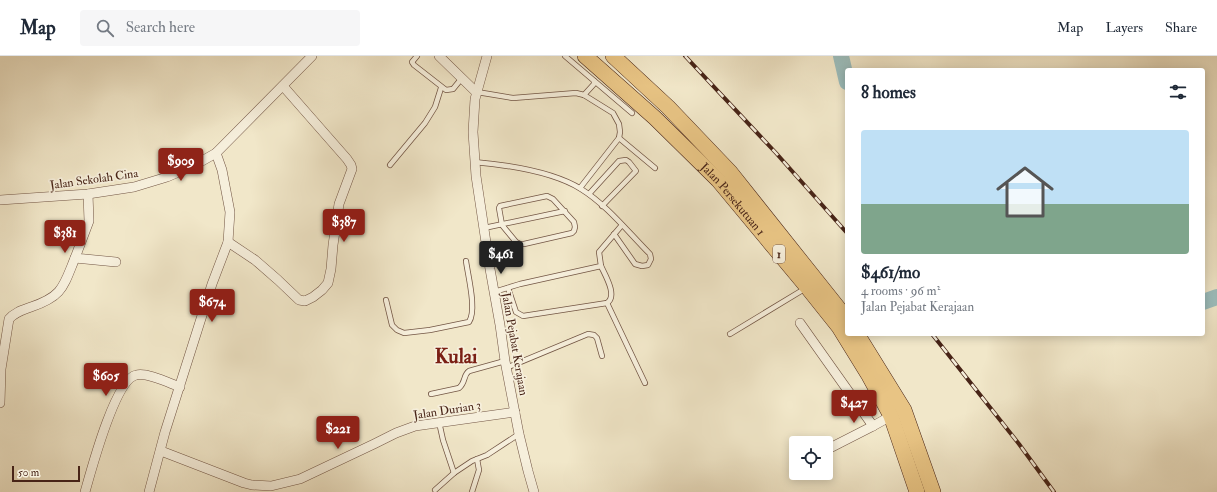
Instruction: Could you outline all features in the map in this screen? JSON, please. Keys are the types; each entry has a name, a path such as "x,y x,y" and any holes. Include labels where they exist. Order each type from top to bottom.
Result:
{"highway":[{"name":"Jalan Persekutuan 1","path":"585,56 655,118 718,180 839,327 868,374 891,416 917,492"},
{"name":"Jalan Persekutuan 1","path":"613,56 668,107 730,172 845,316"},
{"path":"858,336 904,410 933,492"}],"street":[{"name":"Jalan Sekolah Cina","path":"0,200 88,194 134,187 167,177 195,165 216,153 312,56"},
{"path":"439,56 476,92"},
{"name":"Jalan Pejabat Kerajaan","path":"486,56 476,92 472,132 474,162 505,364 519,434 534,492"},
{"path":"228,242 255,260 299,300 305,301 313,297 328,283 339,204 352,169 351,164 283,86"},
{"path":"149,492 165,432 212,284 228,242 230,212 222,170 216,153"},
{"path":"0,403 1,369 9,319 14,313 50,300 59,293 65,282 89,221 88,194"},
{"path":"74,258 116,262"},
{"path":"800,323 873,426"},
{"path":"85,492 103,431 116,400 124,385 131,377 137,374 147,375 180,387"},
{"name":"Jalan Durian 3","path":"161,451 244,483 252,489 300,479 396,433 415,426 515,412"},
{"path":"833,446 891,416"}],"lane":[{"path":"416,56 412,62 414,65 441,88 446,90 453,89 462,78"},
{"path":"565,56 632,113"},
{"path":"584,95 594,84 594,81"},
{"path":"390,164 425,123 435,107 441,88"},
{"path":"476,92 513,98 576,93 584,95 613,113 619,124 619,138 580,188"},
{"path":"619,138 655,168"},
{"path":"589,194 619,161 626,160 629,162 636,171 602,206"},
{"path":"474,162 533,171 568,182 580,188 602,206 650,254 651,259 648,265 642,266 635,264 614,234"},
{"path":"544,196 550,197 565,211 574,222 575,227 572,233 524,244 516,242 502,224 498,210 500,206 544,196"},
{"path":"484,228 565,211"},
{"path":"508,288 516,312 523,316 607,303 611,298 607,277 601,266 599,252 622,225"},
{"path":"386,300 392,325 397,330 404,333 430,330 469,322 472,317 472,307 466,261"},
{"path":"494,292 520,284 601,266"},
{"path":"730,334 807,287"},
{"path":"607,303 645,383"},
{"path":"431,394 460,388 463,385 466,373 469,371 505,364 588,334 594,335 597,338 602,356"},
{"path":"439,422 443,440 454,473"},
{"path":"435,490 454,473 477,459 487,455 519,434"},
{"path":"472,492 479,470 477,459"}],"waterway":[{"path":"841,56 845,73"},
{"path":"1205,301 1217,297"}],"railway":[{"path":"685,56 776,153 845,231"},
{"path":"934,336 1019,444 1054,492"}],"district":[{"name":"Kulai","path":"456,356"}]}
